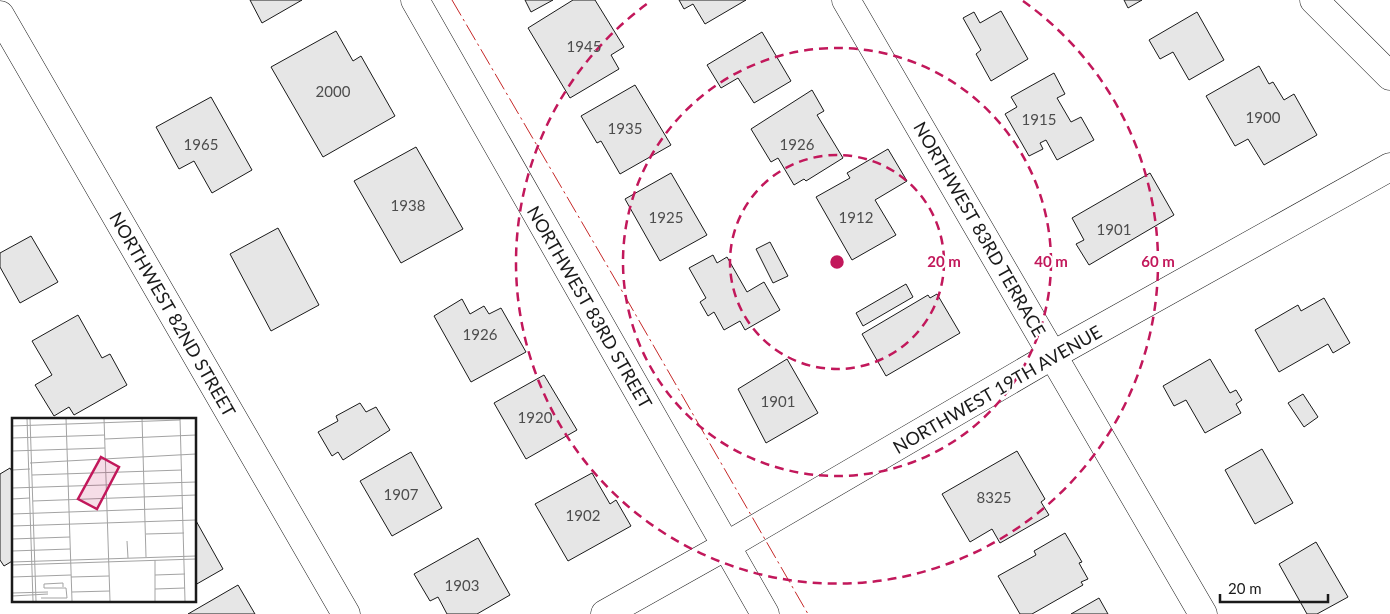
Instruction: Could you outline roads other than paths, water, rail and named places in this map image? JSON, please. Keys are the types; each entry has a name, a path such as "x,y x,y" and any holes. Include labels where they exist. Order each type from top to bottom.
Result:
{"street":[{"name":"NORTHWEST 83RD STREET","path":"414,0 765,614"},
{"name":"NORTHWEST 83RD TERRACE","path":"846,0 1203,614"},
{"path":"1314,0 1390,76"},
{"name":"NORTHWEST 82ND STREET","path":"0,15 346,614"},
{"name":"NORTHWEST 19TH AVENUE","path":"605,614 726,546 1054,355 1390,166"}]}
